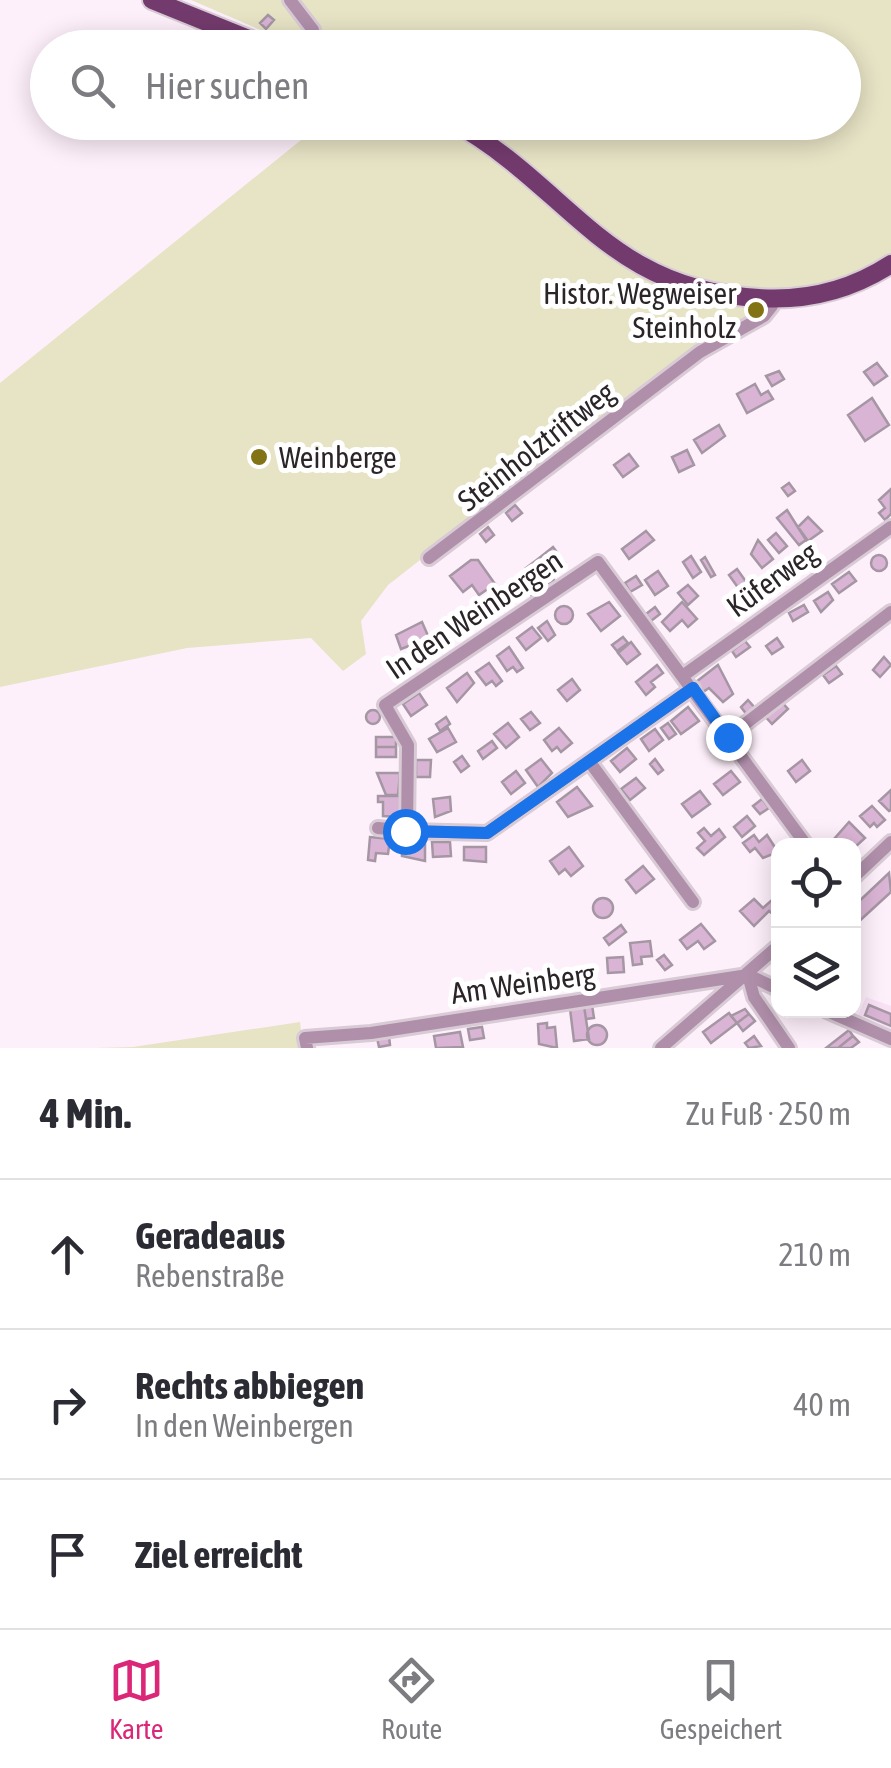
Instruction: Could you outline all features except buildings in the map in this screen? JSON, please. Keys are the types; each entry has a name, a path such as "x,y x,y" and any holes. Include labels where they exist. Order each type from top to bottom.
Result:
{"main road":[{"path":"152,0 226,30"},
{"path":"480,140 502,155 585,230 631,263 699,290 763,302 830,292 891,264"}],"street":[{"path":"290,0 314,30"},
{"name":"Steinholztriftweg","path":"429,558 700,352 764,316 763,302"},
{"name":"Küferweg","path":"684,675 891,527"},
{"name":"In den Weinbergen","path":"407,831 408,745 386,705 598,562 802,838"},
{"path":"728,737 891,612"},
{"path":"378,828 487,833 693,688"},
{"path":"588,761 694,902"},
{"path":"861,870 891,842"},
{"path":"661,1048 771,953"},
{"path":"748,975 771,986"},
{"path":"748,975 754,997 788,1048"},
{"name":"Am Weinberg","path":"306,1043 748,975"},
{"path":"845,1018 891,1039"}],"shaded area":[{"path":"191,0 891,0 891,257 846,282 760,293 759,313 683,355 388,585 361,621 366,654 343,671 311,638 187,648 0,687 0,383 301,140 861,140 861,30 261,30"},
{"path":"866,997 891,1006 891,1032 857,1018 861,1018"},
{"path":"300,1022 303,1048 94,1048 133,1047"}],"place":[{"name":"Histor. Wegweiser Steinholz","path":"756,310"},
{"name":"Weinberge","path":"259,457"}],"route":[{"path":"405,831 487,833 693,688 728,737"}]}
